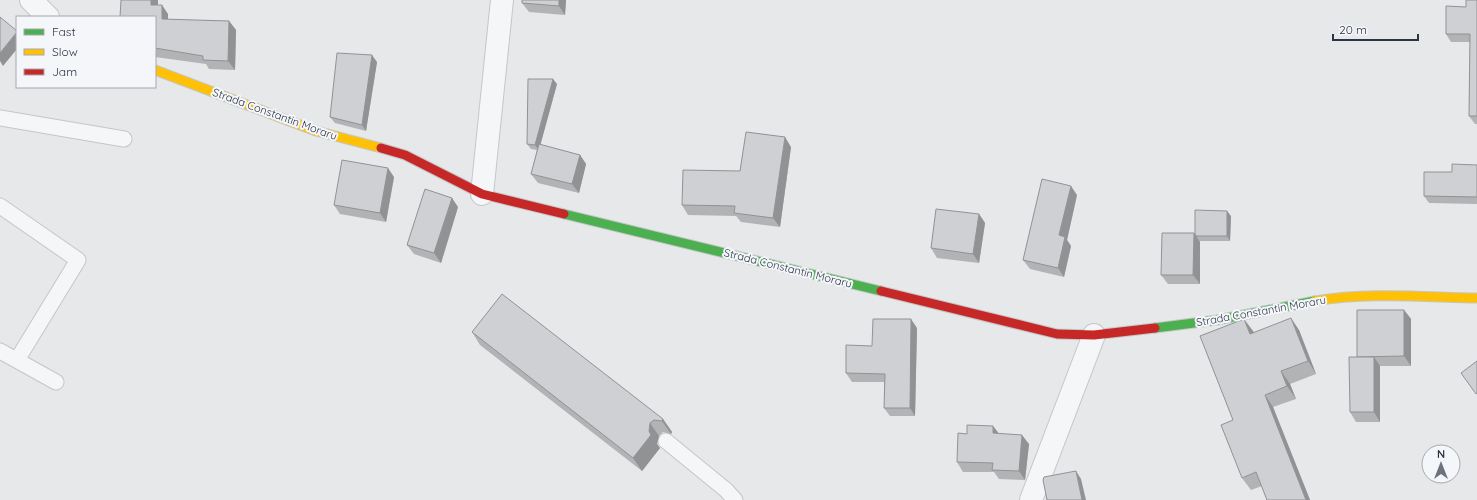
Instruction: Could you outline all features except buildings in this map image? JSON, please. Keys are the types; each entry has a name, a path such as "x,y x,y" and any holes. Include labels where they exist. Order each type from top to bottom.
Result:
{"street":[{"path":"31,0 47,16"},
{"path":"482,194 502,0"},
{"name":"Strada Constantin Moraru","path":"156,70 316,132 405,154 482,194 1057,334 1094,335 1217,320 1290,304 1332,298 1387,296 1477,298"},
{"path":"1030,500 1094,335"}],"lane":[{"path":"0,118 124,139"},
{"path":"0,206 78,260 17,360"},
{"path":"0,351 56,382"},
{"path":"666,441 726,490 735,500"}],"traffic: fast":[{"path":"564,214 881,291"},
{"path":"1155,328 1217,320 1315,301"}],"traffic: slow":[{"path":"156,70 316,131 381,148"},
{"path":"1315,301 1335,298 1375,296 1477,298"}],"traffic: jam":[{"path":"381,148 405,155 482,194 564,214"},
{"path":"881,291 1057,334 1094,335 1155,328"}]}
